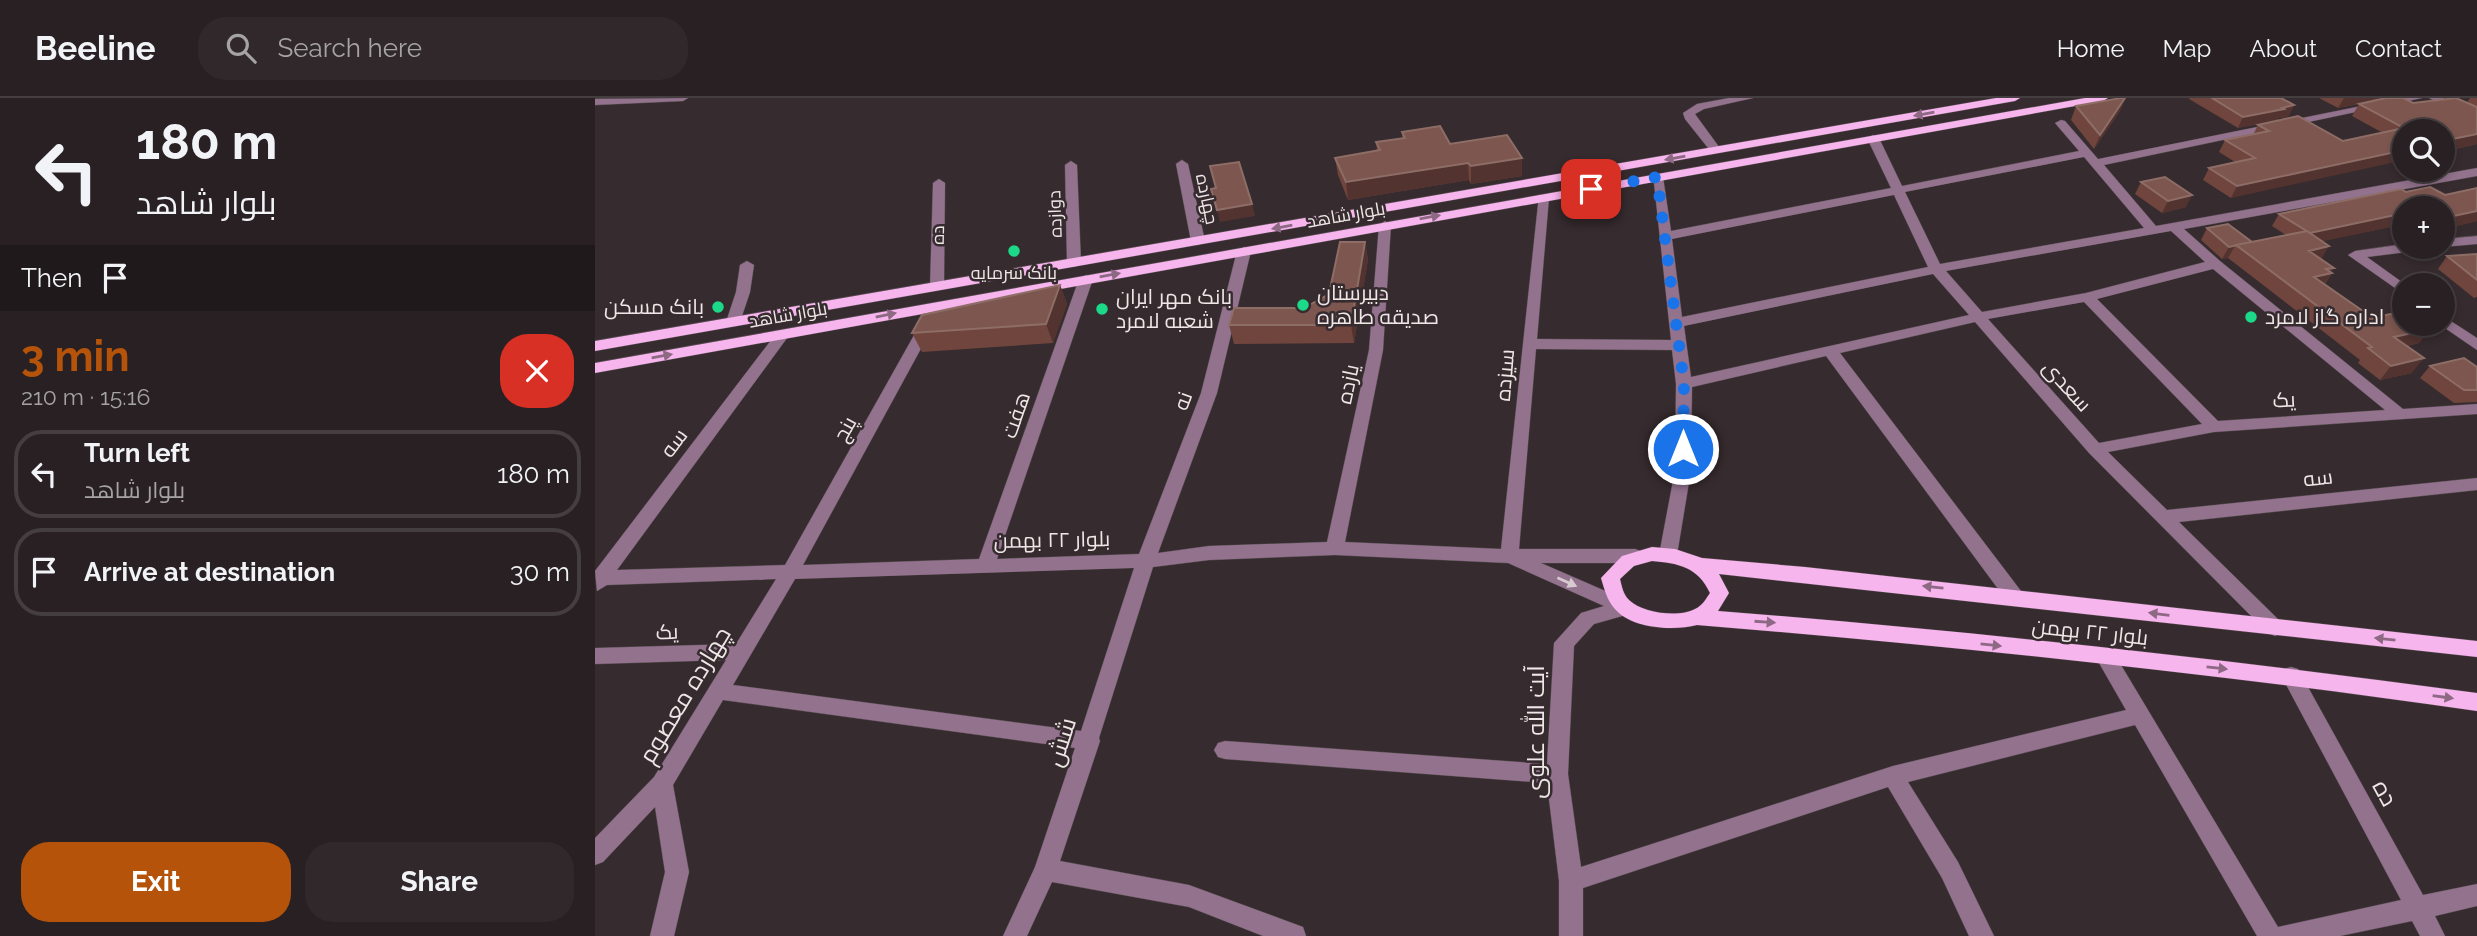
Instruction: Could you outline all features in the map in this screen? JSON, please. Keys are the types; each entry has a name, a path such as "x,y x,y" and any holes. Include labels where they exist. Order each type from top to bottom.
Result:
{"main road":[{"name":"بلوار شاهد","path":"595,346 2015,98"},
{"name":"بلوار شاهد","path":"595,368 2103,98"},
{"path":"1580,175 1591,189"},
{"path":"1024,271 1025,290"},
{"path":"1668,555 1701,565 1714,577 1720,593 1712,607 1697,617 1661,618 1626,608 1615,594 1610,578 1620,564 1635,556 1668,555"},
{"name":"بلوار ۲۲ بهمن","path":"1701,565 2014,596 2477,649"},
{"name":"بلوار ۲۲ بهمن","path":"1697,617 2291,675 2477,702"}],"street":[{"path":"595,102 683,98"},
{"path":"1716,150 1689,117 1689,113 1701,106 1748,98"},
{"path":"2096,163 2417,98"},
{"path":"2434,98 2477,117"},
{"path":"2061,123 2152,229"},
{"name":"سعدی","path":"1873,138 1936,269 2095,449 2276,628"},
{"path":"1665,236 2087,153"},
{"name":"چهارده","path":"1182,164 1198,241"},
{"name":"دوازده","path":"1071,165 1075,263"},
{"path":"2455,177 2477,172"},
{"path":"1657,177 1684,384 1683,470 1668,555"},
{"path":"2455,177 2477,189"},
{"path":"1676,323 1936,269 2426,182"},
{"name":"ده","path":"937,286 939,183"},
{"name":"سیزده","path":"1509,556 1543,198"},
{"name":"یازده","path":"1335,548 1376,350 1385,225"},
{"path":"2172,225 2215,264 2402,416"},
{"path":"2455,242 2477,240"},
{"path":"2392,250 2355,255 2392,282"},
{"name":"نه","path":"1146,561 1209,393 1244,251"},
{"path":"1684,384 1978,317 2087,297 2215,264"},
{"path":"733,322 743,292 747,265"},
{"name":"هفت","path":"986,565 1086,279"},
{"path":"2087,297 2214,427"},
{"name":"پنج","path":"790,572 937,305"},
{"path":"2455,329 2477,345"},
{"name":"سه","path":"597,581 783,334"},
{"path":"1529,344 1679,345"},
{"path":"1831,352 2014,596"},
{"name":"یک","path":"2095,449 2214,427 2477,409"},
{"name":"سه","path":"2165,517 2477,484"},
{"name":"بلوار ۲۲ بهمن","path":"597,581 1146,561 1209,554 1335,548 1509,556 1635,556"},
{"name":"بلوار ۲۲ بهمن","path":"1509,556 1626,608"},
{"name":"شش","path":"1016,936 1047,870 1146,561"},
{"name":"چهارده معصوم","path":"662,936 677,872 662,784 790,572"},
{"name":"آیت الله علوی","path":"1571,936 1571,881 1557,774 1564,643 1588,618 1626,608"},
{"name":"یک","path":"595,656 740,652"},
{"path":"2105,656 2270,936"},
{"name":"ده","path":"2291,675 2433,936"},
{"path":"717,691 1090,741"},
{"path":"1571,881 1893,776 2140,715"},
{"path":"1225,750 1557,774"},
{"path":"1893,776 1950,870 1982,936"},
{"path":"595,854 662,784"},
{"path":"1047,870 1189,896 1294,936"},
{"path":"2284,936 2477,895"}],"building":[{"path":"2125,98 2100,135 2076,106"},
{"path":"2212,98 2281,98 2294,105 2243,117"},
{"path":"2386,98 2403,98 2413,103 2456,98 2477,107 2477,134 2455,139 2455,119 2392,119 2392,122 2359,104"},
{"path":"2298,116 2343,141 2392,131 2392,153 2237,186 2209,168 2255,158 2225,140 2269,131 2258,125"},
{"path":"1440,126 1450,144 1507,135 1522,158 1471,166 1468,163 1346,182 1335,158 1380,150 1376,142 1405,138 1402,132"},
{"path":"1239,162 1252,204 1217,210 1211,189 1216,188 1210,166"},
{"path":"2165,177 2192,195 2168,201 2141,182"},
{"path":"2430,187 2445,195 2477,188 2477,211 2455,216 2455,196 2392,196 2392,216 2310,233 2279,214 2401,189 2406,192"},
{"path":"2228,224 2252,242 2229,247 2207,228"},
{"path":"2307,231 2329,246 2309,251 2334,268 2326,269 2332,273 2314,277 2373,318 2392,314 2392,336 2398,336 2394,337 2424,358 2391,366 2368,348 2372,347 2236,245"},
{"path":"1340,242 1365,242 1351,325 1229,325 1234,308 1304,308 1329,294"},
{"path":"2477,254 2477,280 2451,259 2455,259 2455,255"},
{"path":"1060,285 1046,324 912,333 922,315"},
{"path":"2464,358 2477,367 2477,390 2464,390 2430,366"}],"place":[{"name":"بانک سرمایه","path":"1014,251"},
{"name":"دبیرستان صدیقه طاهره","path":"1303,305"},
{"name":"بانک مسکن","path":"718,307"},
{"name":"بانک مهر ایران شعبه لامرد","path":"1102,309"},
{"name":"اداره گاز لامرد","path":"2251,317"}],"route":[{"path":"1591,189 1657,177 1684,384 1683,449"}]}
